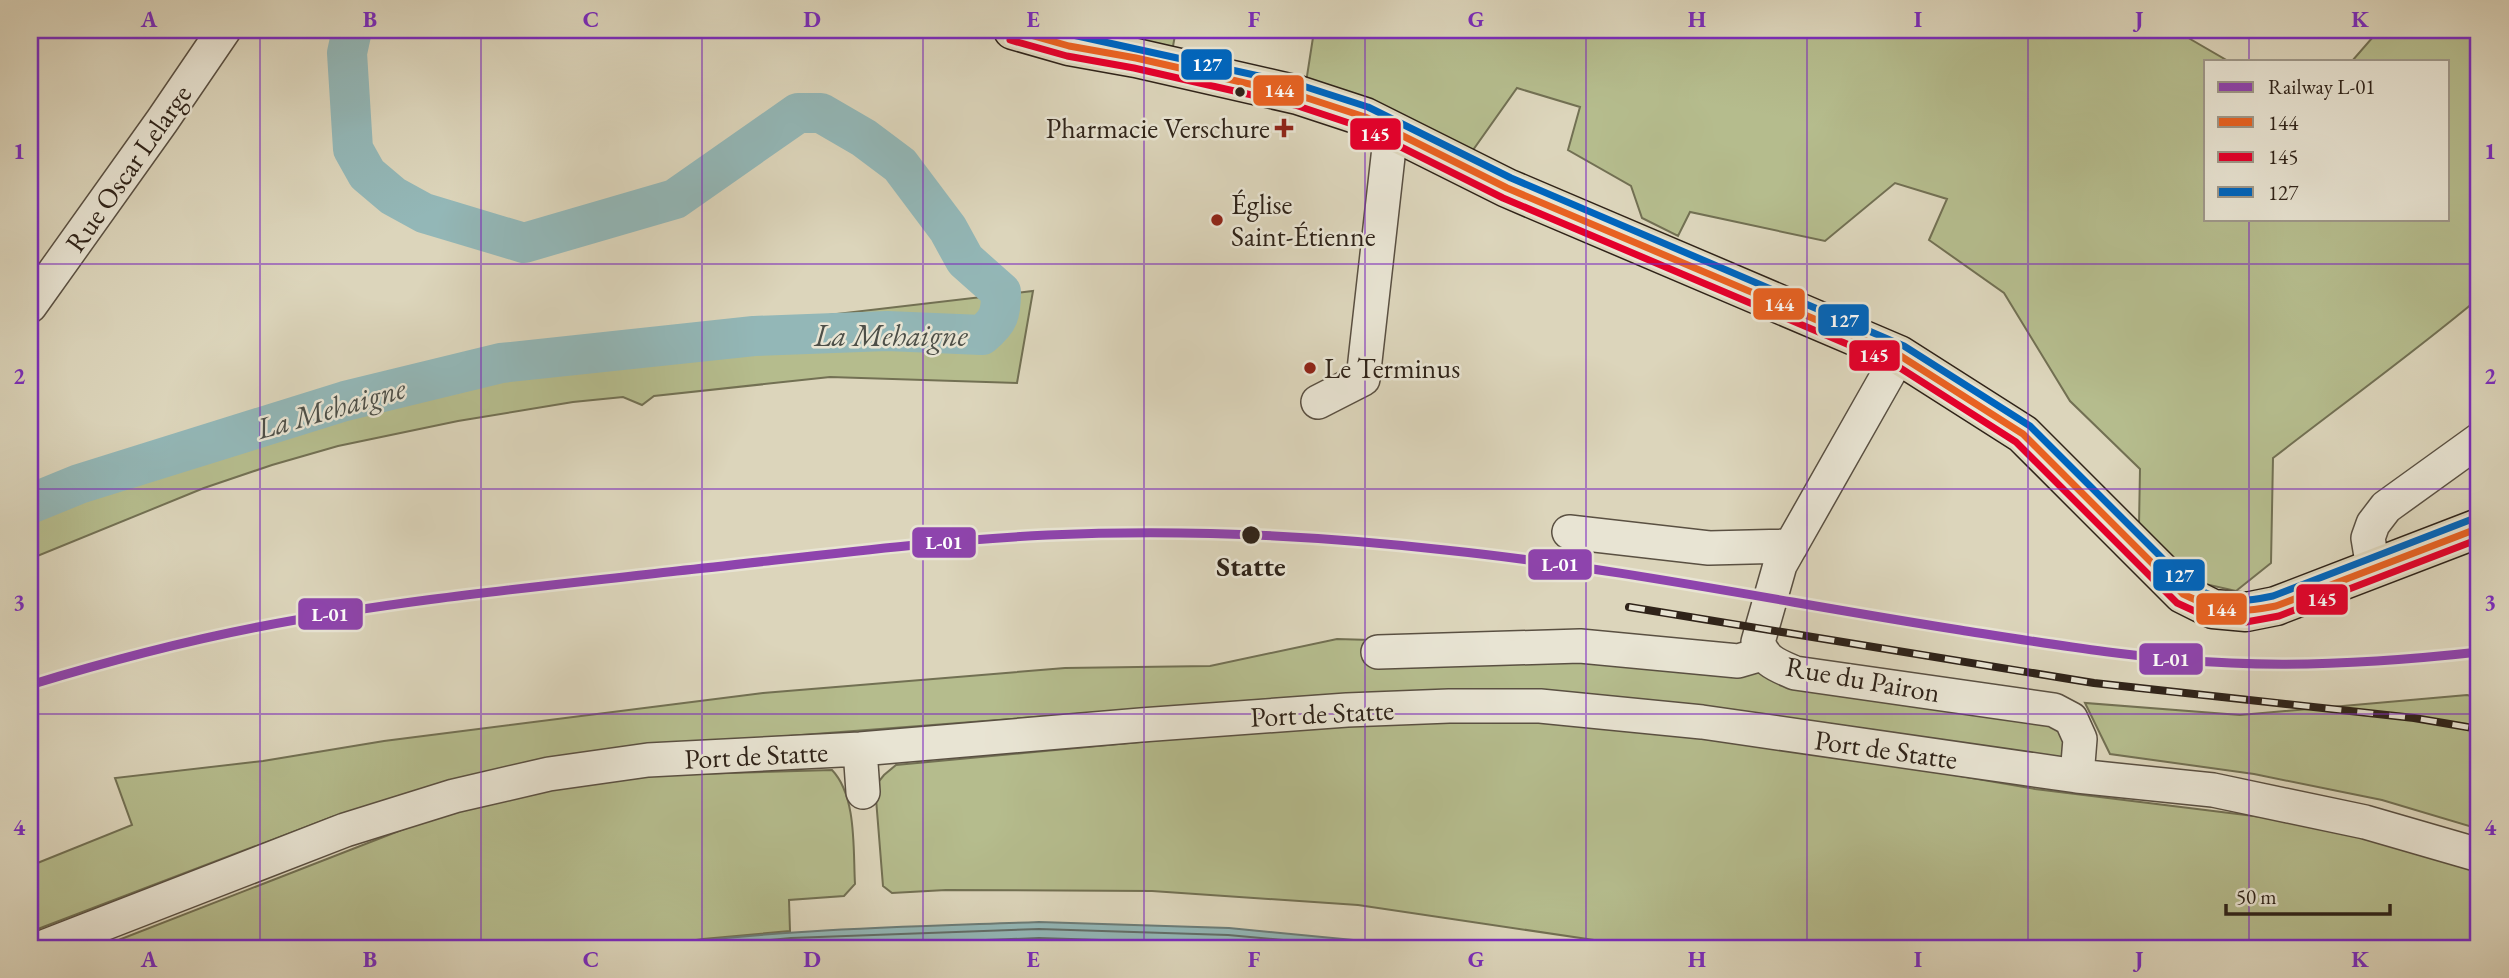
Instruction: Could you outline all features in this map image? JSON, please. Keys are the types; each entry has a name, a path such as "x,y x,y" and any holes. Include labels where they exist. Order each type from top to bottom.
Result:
{"main road":[{"path":"1013,30 1069,46 1136,58 1298,95 1366,117 1507,188 1899,355 2023,434 2183,594 2213,609 2246,612 2276,606 2479,528"}],"street":[{"name":"Rue Oscar Lelarge","path":"30,306 155,132 224,30"},
{"path":"1318,402 1363,379 1391,130"},
{"name":"Rue du Pairon","path":"1899,355 1780,565 1758,642 1762,654 1769,662 1796,673 2054,710 2071,719 2080,740 2077,776"},
{"path":"2373,568 2368,538 2373,524 2386,507 2479,440"},
{"path":"1569,532 1709,548 1791,546"},
{"path":"1378,652 1580,646 1738,661 1762,654"},
{"name":"Port de Statte","path":"41,948 345,830 454,796 549,774 648,761 860,749 1347,710 1450,706 1540,706 1702,722 2077,776 2213,790 2365,822 2479,855"},
{"path":"860,749 863,792"}],"green space":[{"path":"1112,30 1176,30 1171,57 1120,45"},
{"path":"1312,30 2189,30 2185,36 2226,60 2204,60 2204,220 2450,220 2450,60 2353,60 2379,30 2479,30 2479,298 2273,458 2271,563 2236,591 2196,582 2139,526 2140,469 2070,401 2004,293 1929,240 1947,199 1895,183 1825,241 1690,212 1678,236 1642,218 1631,186 1568,150 1580,107 1517,88 1473,150 1305,89 1314,31"},
{"path":"1033,291 1017,383 830,377 654,396 642,405 623,397 573,402 458,421 338,446 272,465 204,488 30,559 30,496 77,476 385,379 504,353"},
{"path":"1337,639 1580,646 2054,710 2077,776 1325,695 644,747 450,782 332,817 30,932 30,866 132,825 115,778 263,761 384,741 763,693 1065,668 1210,666"},
{"path":"2467,695 2479,698 2479,829 2382,800 2254,774 2110,754 2085,703 2240,715"},
{"path":"1504,720 1640,728 1792,747 2035,789 2270,818 2355,835 2479,869 2479,948 1630,948 1594,940 1358,905 1152,891 946,890 892,893 883,886 875,786 896,765 1321,725"},
{"path":"832,770 846,794 850,809 855,884 844,896 789,900 790,931 641,948 98,948 463,806 567,783 663,775"}],"water":[{"path":"1039,922 1229,928 1437,948 641,948 790,933"}],"waterway":[{"name":"La Mehaigne","path":"30,504 79,484 345,401 501,363 754,336 887,331 982,335 998,316 1001,292 965,260 948,229 900,165 864,138 821,113 798,113 675,199 524,243 424,213 393,196 367,174 353,149 347,53 352,30"}],"railway":[{"path":"1629,607 2094,683 2414,718 2479,729"}],"rail line":[{"name":"L-01","path":"30,685 143,653 229,633 310,617 415,602 909,546 1098,533 1296,537 1510,557 1896,620 2163,658 2231,663 2324,664 2479,652"}],"transit line":[{"name":"144","path":"1013,30 1069,46 1136,58 1298,95 1365,117 1507,188 1899,355 2023,434 2183,594 2208,605 2238,611 2276,606 2479,528"},
{"name":"127","path":"1050,30 1300,85 1368,107 1511,178 1904,346 2030,426 2189,585 2212,595 2239,601 2273,596 2475,518"},
{"name":"145","path":"1010,40 1067,56 1134,68 1295,105 1361,127 1503,198 1894,364 2016,442 2177,603 2212,619 2246,622 2279,616 2479,539"}],"place":[{"name":"Pharmacie Verschure","path":"1284,128"},
{"name":"Église Saint-Étienne","path":"1217,220"},
{"name":"Le Terminus","path":"1310,368"},
{"name":"Statte","path":"1251,535"}]}
